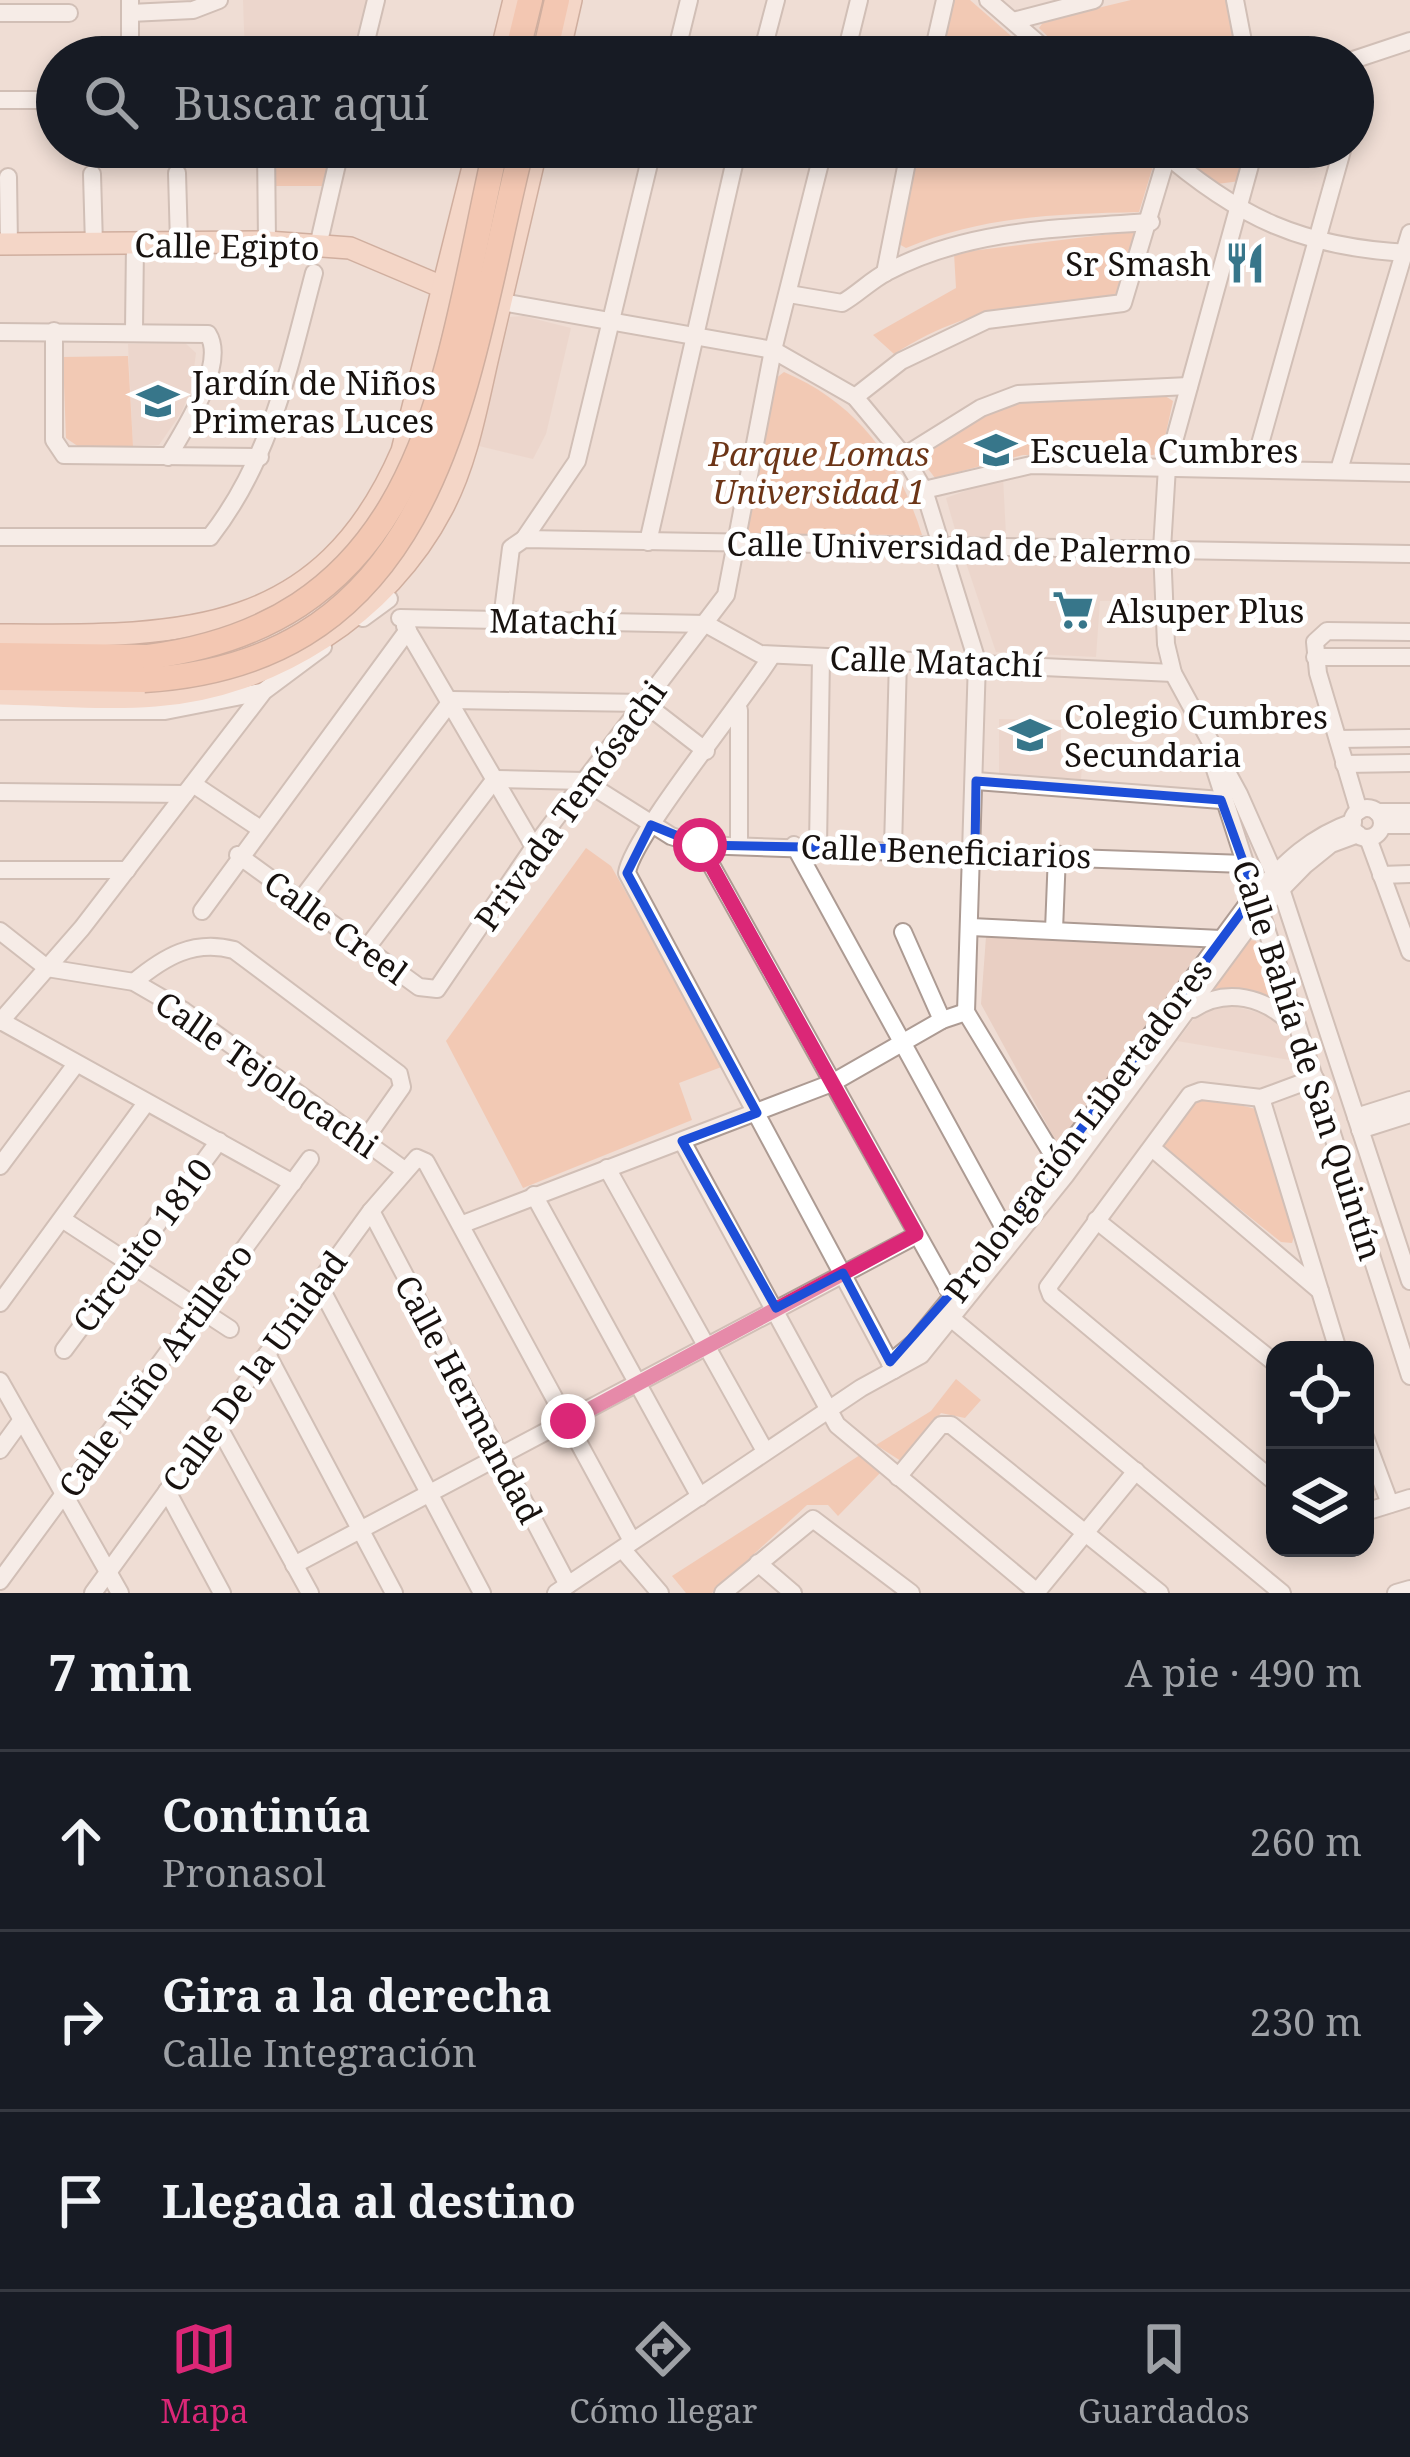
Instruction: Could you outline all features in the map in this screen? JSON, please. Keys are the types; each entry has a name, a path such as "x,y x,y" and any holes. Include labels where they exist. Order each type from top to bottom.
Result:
{"highway":[{"path":"521,36 530,0"},
{"path":"549,36 557,0"},
{"path":"0,655 146,669 290,613 338,576 399,500 420,459 491,168"},
{"path":"0,678 214,669 308,631 380,570 414,522 451,438 517,168"}],"main road":[{"path":"505,36 514,0"},
{"path":"563,36 572,0"},
{"path":"0,635 151,636 199,629 263,604 311,573 343,544 389,481 431,346 473,168"},
{"path":"0,694 157,696 232,682 274,667 385,594 442,511 487,362 532,168"},
{"name":"Calle Egipto","path":"4,244 267,242 318,246 361,252 444,289 502,302"},
{"path":"453,250 483,269 509,266"},
{"path":"431,346 457,346 487,362"}],"street":[{"path":"130,6 193,10 220,0"},
{"path":"367,36 376,0"},
{"path":"680,36 689,0"},
{"path":"767,36 776,0"},
{"path":"850,36 859,0"},
{"path":"937,36 945,0"},
{"path":"988,0 1030,36"},
{"path":"1013,21 1094,0"},
{"path":"1235,0 1242,36"},
{"path":"0,14 69,13"},
{"path":"1374,53 1410,41"},
{"path":"0,100 36,100"},
{"path":"266,168 267,242"},
{"path":"318,246 336,168"},
{"path":"502,620 518,543 578,461 615,324 648,168"},
{"path":"648,542 733,168"},
{"name":"Privada Temósachi","path":"437,989 534,847 706,624 730,585 732,544 815,168"},
{"path":"885,273 906,168"},
{"path":"855,397 916,352 987,320 1123,303 1151,222 1159,168"},
{"path":"1185,168 1241,210 1317,244 1406,253"},
{"name":"Calle Bahía de San Quintín","path":"1250,168 1167,467 1162,549 1165,634 1173,673 1208,745 1239,794 1278,881 1410,1281"},
{"path":"1252,470 1337,168"},
{"path":"177,173 179,243"},
{"path":"92,174 94,244"},
{"path":"4,244 8,177"},
{"path":"789,294 842,303 885,273 999,236 1151,222"},
{"path":"1339,470 1410,233"},
{"path":"130,331 131,244"},
{"path":"0,537 204,539 260,457 275,422 314,273"},
{"path":"502,302 615,324 693,332 773,350 855,397 904,456 924,490 977,661 975,850 966,1012 1062,1169"},
{"path":"54,331 54,440 59,451 72,457 260,457"},
{"path":"0,332 208,334 214,344 196,410 168,457"},
{"path":"904,456 981,408 1018,394 1189,386"},
{"path":"924,490 1030,465 1410,473"},
{"name":"Calle Universidad de Palermo","path":"518,543 940,544 1410,554"},
{"path":"293,1183 1,1022 127,870 264,691 385,594 452,700 534,847"},
{"name":"Matachí","path":"404,624 502,620 706,624"},
{"path":"202,911 404,624"},
{"name":"Calle Matachí","path":"706,624 748,650 772,655 1173,673"},
{"path":"1410,632 1327,631 1316,642 1315,657 1410,952"},
{"path":"772,655 739,709 651,825 628,863 628,878 892,1366"},
{"path":"818,846 821,656"},
{"path":"1315,657 1410,657"},
{"path":"893,848 898,658"},
{"path":"0,711 166,711 231,702 264,691"},
{"path":"452,700 644,703 706,751"},
{"path":"300,901 452,700"},
{"path":"739,709 739,844"},
{"path":"1344,755 1410,738"},
{"name":"Calle Bahía de San Quintín","path":"1208,745 1221,800 1410,1376"},
{"path":"1344,755 1410,764"},
{"path":"496,779 584,781"},
{"path":"367,949 496,779"},
{"name":"Calle Beneficiarios","path":"584,781 651,825 700,845 975,850 1245,864"},
{"path":"976,782 1221,800"},
{"path":"0,792 189,789"},
{"name":"Calle Creel","path":"189,789 259,828"},
{"path":"1368,823 1410,812"},
{"path":"1368,823 1410,825"},
{"name":"Prolongación Libertadores","path":"1173,1017 1221,939 1278,881 1368,823"},
{"path":"700,845 916,1234 949,1309 1282,1593"},
{"path":"794,845 1009,1238"},
{"path":"1054,930 1057,854"},
{"name":"Calle Creel","path":"238,855 419,987 437,989"},
{"path":"0,870 127,870"},
{"path":"1392,886 1410,874"},
{"name":"Prolongación Libertadores","path":"562,1589 892,1366 921,1355 949,1309 1062,1169 1258,903"},
{"path":"971,927 1221,939"},
{"name":"Calle Tejolocachi","path":"0,931 47,968 134,982 184,1011 403,1169"},
{"path":"903,932 942,1019"},
{"path":"134,982 184,950 212,946 234,950 402,1078 364,1141"},
{"path":"1173,1017 1237,996 1262,1003 1298,1030"},
{"path":"660,1593 628,1546 568,1421 463,1224 832,1083 942,1019 966,1012"},
{"path":"0,1166 76,1064"},
{"path":"1266,1474 1051,1295 1050,1281 1197,1091 1262,1103 1317,1085"},
{"path":"1358,1123 1410,1100"},
{"path":"0,1303 146,1103"},
{"path":"1262,1103 1336,1341"},
{"path":"1358,1123 1410,1114"},
{"name":"Circuito 1810","path":"64,1350 219,1141"},
{"path":"682,1141 828,1410 846,1434 1037,1593 1136,1471"},
{"path":"1152,1148 1320,1291"},
{"name":"Calle De la Unidad","path":"93,1593 403,1169 422,1159 463,1224"},
{"name":"Calle Niño Artillero","path":"0,1581 310,1160"},
{"path":"607,1168 765,1451"},
{"path":"534,1195 700,1497"},
{"name":"Calle Hermandad","path":"371,1211 562,1589"},
{"path":"62,1219 230,1330"},
{"path":"1096,1220 1266,1356"},
{"path":"294,1565 916,1234"},
{"path":"318,1283 482,1593"},
{"path":"267,1354 394,1593"},
{"path":"0,1381 120,1593"},
{"path":"0,1450 21,1421"},
{"path":"217,1424 310,1593"},
{"path":"898,1478 947,1424 1160,1593"},
{"path":"1369,1449 1390,1504"},
{"path":"167,1491 222,1593"},
{"path":"1374,1509 1410,1498"},
{"path":"723,1593 813,1519 910,1593"},
{"path":"758,1563 793,1593"},
{"path":"1396,1593 1410,1589"}],"highlighted area":[{"path":"976,781 1221,800 1255,894 1005,1232 890,1362 843,1273 776,1308 682,1141 757,1113 627,873 651,825 700,845 975,850"}],"shaded area":[{"path":"243,0 367,0 359,36 244,36"},
{"path":"510,317 571,328 546,434 533,459 479,446"},
{"name":"Jardín de Niños Primeras Luces","path":"185,343 196,353 191,390 181,413 159,445 133,446 128,344"},
{"path":"1003,477 1006,536 957,536 946,498"},
{"path":"974,553 1149,557 1155,564 1154,600 1100,601 1096,657 996,652 964,557"},
{"name":"Colegio Cumbres Secundaria","path":"999,719 1061,720 1061,749 1083,750 1081,779 999,776"},
{"path":"986,937 1202,948 1059,1147 981,1004"},
{"path":"1217,1002 1272,1016 1288,1032 1296,1061 1177,1041 1197,1015"}],"green space":[{"path":"953,0 970,0 1011,36 944,36"},
{"path":"1131,0 1227,0 1235,36 1047,36 1039,28 1044,21"},
{"path":"273,168 327,168 322,186 273,186"},
{"path":"913,168 1152,168 1139,212 991,223 906,248 897,243"},
{"path":"1197,168 1242,168 1240,181 1217,184"},
{"path":"1144,230 1115,302 1026,307 975,316 894,354 873,335 956,288 954,253"},
{"path":"128,356 133,446 79,447 66,438 63,357"},
{"name":"Parque Lomas Universidad 1","path":"784,372 833,400 872,437 901,483 922,535 744,534 775,379"},
{"path":"1162,394 1173,401 1162,451 1153,455 1023,455 935,478 926,466 950,434 1018,402"},
{"path":"586,848 611,866 724,1066 679,1083 692,1120 523,1188 446,1041"},
{"path":"1250,940 1256,941 1276,1004 1205,995"},
{"path":"1197,1099 1256,1109 1295,1233 1292,1243 1281,1242 1164,1146"},
{"path":"956,1379 981,1400 965,1418 941,1413 901,1461 876,1445 931,1411"},
{"path":"860,1455 881,1472 838,1516 828,1505 807,1505 712,1593 686,1593 672,1576"}],"place":[{"name":"Sr Smash","path":"1245,263"},
{"name":"Jardín de Niños Primeras Luces","path":"158,401"},
{"name":"Escuela Cumbres","path":"996,450"},
{"name":"Alsuper Plus","path":"1073,610"},
{"name":"Colegio Cumbres Secundaria","path":"1030,735"}],"route":[{"path":"568,1421 916,1234 700,845"}]}
